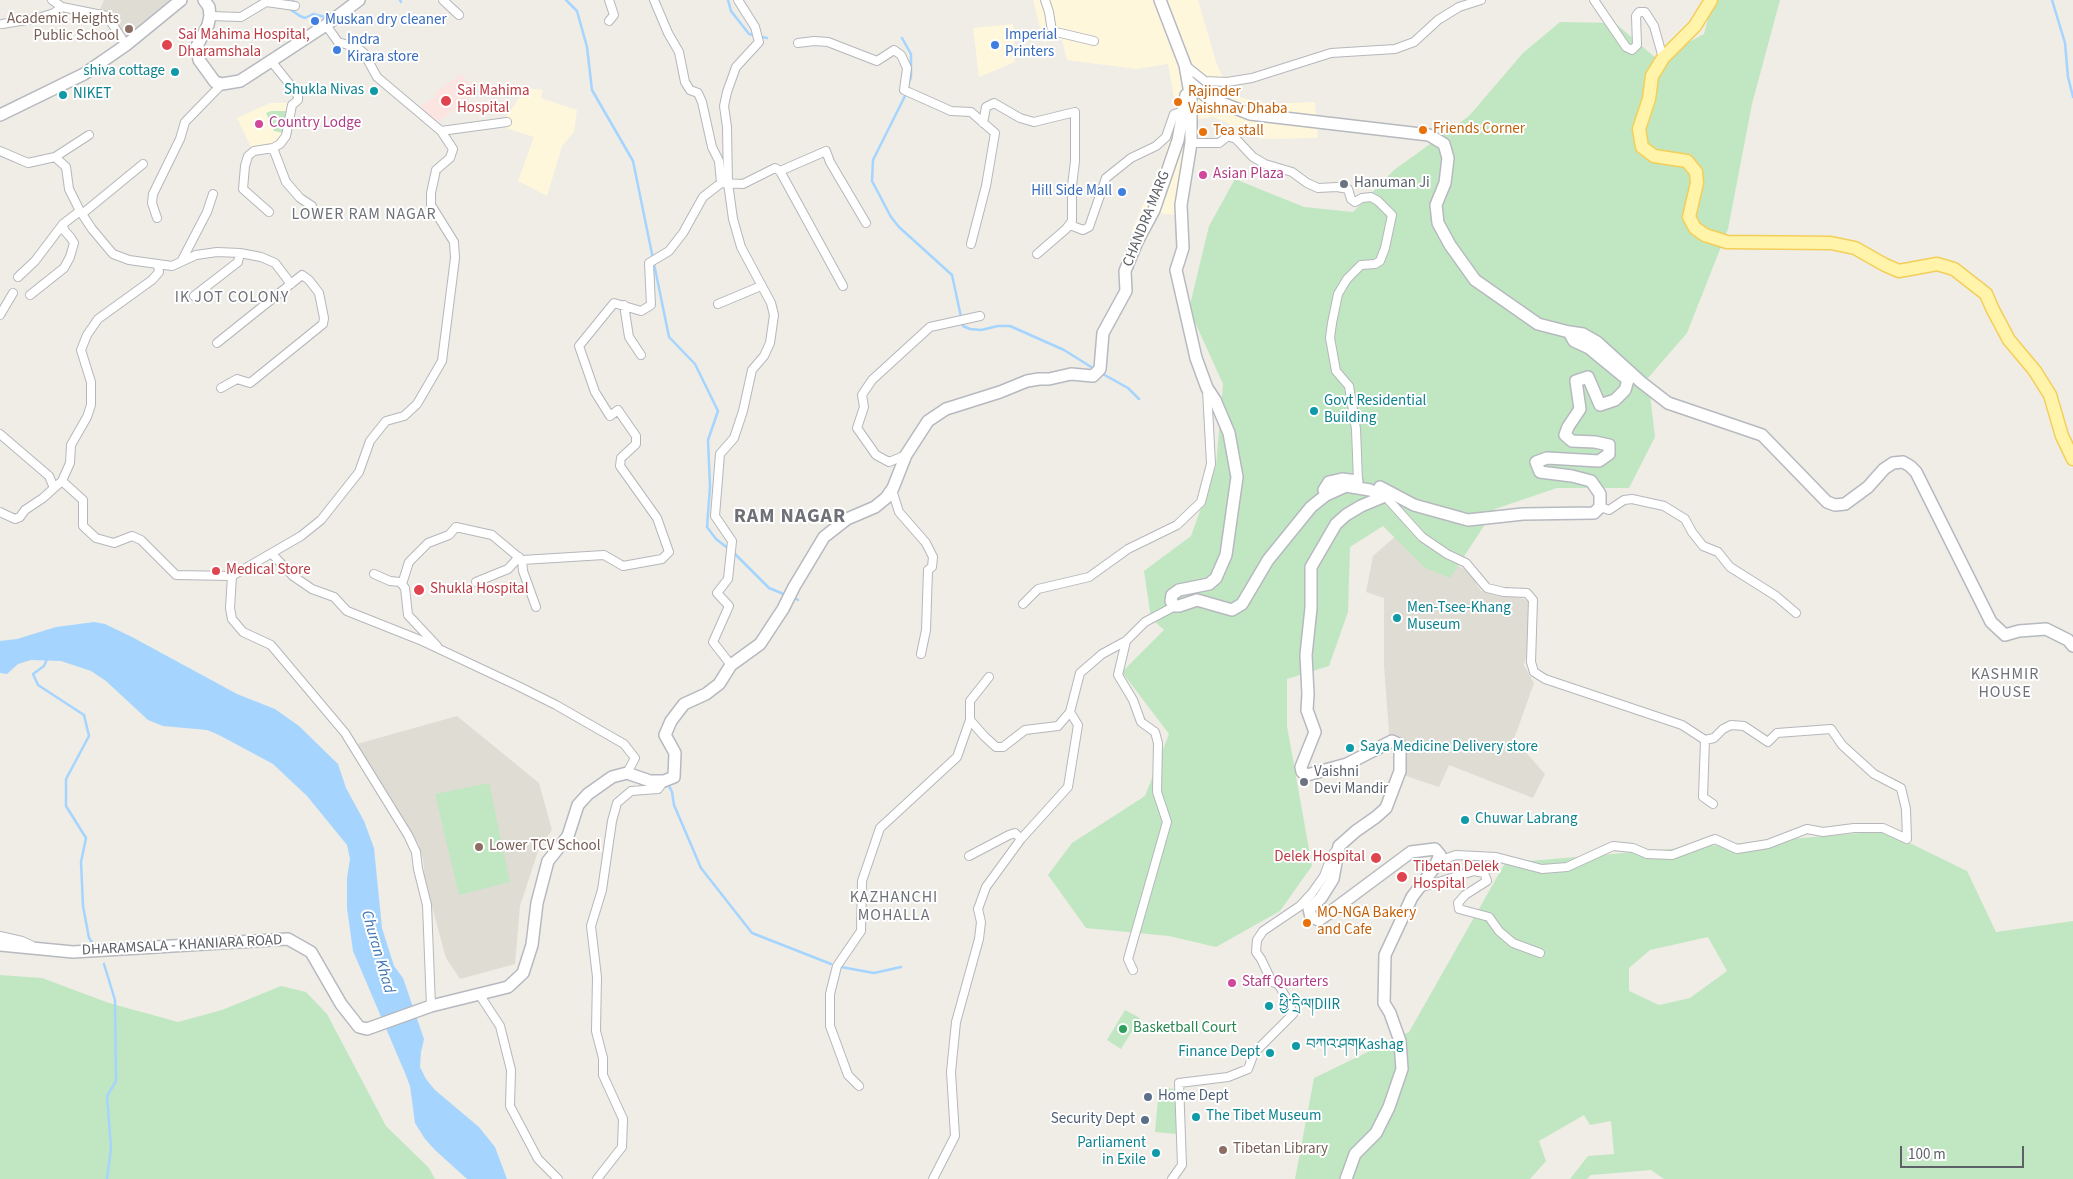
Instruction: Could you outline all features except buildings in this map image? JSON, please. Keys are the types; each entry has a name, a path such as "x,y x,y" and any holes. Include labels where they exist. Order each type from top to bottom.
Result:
{"main road":[{"path":"1712,0 1695,26 1663,58 1652,76 1649,99 1639,129 1642,147 1654,156 1687,161 1696,172 1697,183 1689,216 1695,228 1705,235 1727,242 1831,242 1855,248 1900,271 1936,264 1954,268 1986,294 1992,310 2009,340 2035,371 2050,395 2062,436 2073,459"}],"street":[{"path":"52,0 62,7 107,16 126,45"},
{"path":"0,115 84,74 126,45 180,0"},
{"path":"204,0 209,7 210,16 208,25 197,46 199,60 215,82 222,84 240,81 326,25 359,0"},
{"path":"443,0 459,15"},
{"path":"609,0 614,15 609,21"},
{"path":"272,554 293,576 312,589 334,597 347,611 420,640 556,705 624,744 634,758 627,773 650,782 664,781 674,777 675,753 665,735 671,721 684,704 706,694 719,684 731,665 713,642 729,606 717,593 728,579 732,541 715,516 720,454 734,438 743,411 752,370 764,356 770,343 774,315 771,303 741,247 720,162 712,147 702,102 698,93 690,90 685,82 679,52 668,33 654,0"},
{"path":"725,183 727,127 724,106 727,92 736,67 759,42 755,27 738,0"},
{"path":"1045,0 1052,31 1094,41"},
{"path":"1160,0 1185,65 1190,99 1191,143 1181,205 1183,248 1176,270 1190,337 1207,388 1215,400 1229,433 1237,477 1226,555 1216,578 1209,584 1179,590 1172,595 1171,601 1175,606"},
{"path":"1185,65 1205,81 1227,82 1252,78 1331,53 1395,49 1414,42 1438,20 1459,6 1482,0"},
{"path":"1594,0 1626,47 1632,50 1637,44 1636,16 1639,12 1645,12 1654,26 1663,58"},
{"path":"210,16 241,17 265,1 295,6"},
{"path":"0,32 2,30 1,23 39,18 54,13 62,7"},
{"path":"62,482 83,500 83,526 96,538 114,543 132,536 141,540 176,574 232,576 301,536 321,520 359,472 370,441 386,421 404,416 417,404 442,361 455,258 454,242 431,205 431,193 436,170 450,158 453,149 441,132 377,76 364,53 358,48 338,42 326,25"},
{"path":"798,43 828,42 877,61 894,50 901,55 907,68 904,90 951,111 971,112 995,133 986,186 971,244"},
{"path":"269,212 243,189 245,166 248,156 254,151 273,148 280,144 286,136 292,105 298,100 298,96 271,61"},
{"path":"1188,81 1207,97 1250,114 1429,135 1444,144 1448,158 1445,183 1436,205 1438,223 1450,245 1476,280 1538,324 1583,334 1597,342 1640,382 1668,402 1762,435 1827,502 1835,505 1845,504 1868,488 1884,469 1893,463 1903,462 1910,466 1916,472 1991,622 2004,635 2019,631 2046,629 2068,640 2073,646"},
{"name":"CHANDRA MARG","path":"731,665 760,644 783,609 824,537 847,519 875,507 886,498 892,490 906,455 928,421 946,409 1000,392 1027,381 1071,374 1096,373 1103,333 1126,291 1125,270 1154,210 1178,140 1188,81"},
{"path":"158,218 152,203 153,194 180,139 186,122 222,84"},
{"path":"983,123 986,107 994,103 1020,118 1034,122 1075,112 1072,221 1037,254"},
{"path":"1070,224 1083,230 1089,227 1106,178 1131,158 1156,146 1166,137 1174,114 1182,110"},
{"path":"441,132 507,122"},
{"path":"0,151 28,163 56,157 89,135"},
{"path":"1191,143 1219,143 1228,136 1236,139 1253,157 1265,164 1292,172 1307,183 1318,188 1337,187 1348,189 1351,200 1355,202 1362,198 1370,197 1378,200 1392,215 1385,248 1380,260 1375,264 1361,265 1347,280 1338,294 1330,338 1336,371 1349,386 1356,429 1358,481"},
{"path":"273,148 286,182 300,198 312,206 314,214"},
{"path":"780,171 826,151 830,162 866,223"},
{"path":"56,157 66,167 68,189 81,213 113,254 129,260 172,266 196,255 217,252 240,253 261,257 275,263 291,284"},
{"path":"18,277 35,261 63,224 81,213 143,164"},
{"path":"476,582 508,569 521,558 604,555 623,566 662,559 669,552 656,518 620,466 622,458 636,444 636,436 618,410 610,416 595,392 579,346 614,303 641,310 651,304 649,263 669,251 683,233 703,197 725,183 743,184 775,168 780,171 843,286"},
{"path":"182,262 207,212 213,194"},
{"path":"30,295 64,268 70,257 74,243 64,230 63,224"},
{"path":"194,296 238,262 240,253"},
{"path":"0,512 15,519 20,517 25,510 44,498 62,482 70,463 71,445 87,417 91,405 91,382 80,350 98,319 152,280 158,272 158,265"},
{"path":"218,343 302,275 309,280 319,293 324,318 323,324 250,383 237,379 220,388"},
{"path":"718,304 761,286"},
{"path":"0,315 13,293"},
{"path":"624,305 629,337 641,355"},
{"path":"906,455 889,462 876,455 857,428 864,407 862,395 872,380 930,327 980,316"},
{"path":"1326,495 1324,490 1329,482 1342,479 1373,483 1414,505 1468,520 1523,514 1594,513 1600,507 1600,494 1591,481 1572,476 1540,472 1536,462 1547,458 1599,461 1609,454 1609,445 1572,441 1565,435 1580,409 1576,381 1588,377 1600,405 1615,400 1625,390 1628,380 1589,348 1574,341 1569,332"},
{"path":"1023,604 1038,588 1090,577 1128,549 1177,525 1201,502 1211,464 1207,388"},
{"path":"0,434 48,476 54,488"},
{"path":"970,720 996,746 1004,747 1025,730 1058,726 1070,712 1080,673 1102,654 1126,641 1145,622 1175,606 1197,600 1232,610 1242,604 1256,584 1268,560 1311,507 1326,495 1346,486 1370,490 1384,496 1422,537 1447,554 1466,563 1488,588 1504,592 1527,593 1533,600 1531,662 1534,672 1545,679 1682,725 1705,740 1714,738 1722,728 1731,725 1744,726 1768,742 1776,733 1831,729 1842,745 1874,774 1901,788 1906,809 1907,839 1883,828 1854,828 1823,832 1806,829 1768,844 1737,849 1716,839 1672,855 1647,854 1633,848 1613,846 1567,866 1542,869 1496,858 1456,855 1438,861"},
{"path":"892,490 899,512 926,543 933,557 932,567 928,570 926,630 921,654"},
{"path":"1172,1179 1182,1165 1179,1083 1216,1079 1248,1069 1254,1054 1293,1014 1289,1002 1280,987 1272,982 1262,959 1256,952 1257,940 1263,931 1300,906 1312,893 1324,876 1332,855 1339,846 1386,808 1400,771 1400,745 1392,741 1347,764 1307,775 1302,772 1301,766 1315,732 1306,710 1308,694 1306,655 1311,608 1311,567 1336,524 1361,506 1384,496"},
{"path":"1600,507 1609,510 1624,500 1632,499 1664,506 1685,519 1702,546 1718,552 1730,567 1776,596 1796,613"},
{"path":"402,584 409,562 428,543 448,535 456,527 492,535 521,558 523,571 536,606"},
{"path":"374,574 402,584 405,588 408,615 443,652"},
{"path":"232,576 230,608 232,619 244,632 271,645 345,733 412,843 416,852 427,905 431,1006"},
{"path":"1126,641 1118,675 1133,700 1141,722 1155,732 1158,743 1157,792 1167,822 1128,959 1133,970"},
{"path":"859,1086 848,1075 830,1026 830,994 837,966 860,931 862,881 880,828 957,758 970,720 970,701 989,677"},
{"path":"933,1179 956,1136 950,1072 956,1022 979,939 981,922 978,909 986,888 1021,839 1068,787 1078,725 1070,712"},
{"path":"1705,740 1703,797 1713,804"},
{"name":"DHARAMSALA - KHANIARA ROAD","path":"0,945 42,950 95,952 288,939 311,952 341,1004 359,1027 367,1029 431,1006 508,987 523,974 532,945 537,903 548,861 568,836 578,805 588,794 612,776 627,773"},
{"path":"596,1179 622,1147 622,1119 603,1075 603,1058 596,1031 597,977 591,926 602,890 612,821 617,803 631,791 658,789 664,781"},
{"path":"969,856 1009,834 1015,833 1021,839"},
{"path":"1339,846 1333,879 1321,898 1309,909 1311,917 1319,920 1411,852 1435,849 1440,855 1438,861 1412,897 1385,955 1384,1003 1390,1012 1400,1041 1402,1069 1389,1107 1376,1133 1355,1154 1346,1179"},
{"path":"1419,888 1474,871 1484,873 1487,881 1466,895 1458,903 1459,909 1489,917 1499,931 1513,943 1540,953"},
{"path":"0,936 22,941 42,950"},
{"path":"479,994 500,1026 511,1070 510,1106 538,1159 558,1179"}],"shaded area":[{"name":"Academic Heights Public School","path":"104,0 175,0 126,42 99,12"},
{"path":"1033,0 1198,0 1217,65 1225,82 1235,96 1268,104 1315,102 1318,138 1261,139 1214,117 1197,119 1183,216 1158,213 1148,239 1131,232 1162,163 1177,115 1168,64 1136,69 1067,60 1062,40 1044,42"},
{"name":"Imperial Printers","path":"1013,24 1015,62 979,77 973,28"},
{"name":"Sai Mahima Hospital","path":"462,74 476,93 437,123 420,106 435,97 436,91"},
{"path":"526,88 543,90 541,98 577,110 574,132 562,146 547,196 518,181 534,137 506,128 506,117"},
{"path":"270,103 290,103 283,133 273,145 252,149 237,118"},
{"path":"1405,528 1433,551 1469,572 1481,591 1524,599 1538,608 1524,665 1534,683 1514,739 1545,774 1533,798 1449,765 1439,787 1403,775 1407,748 1398,740 1386,741 1389,733 1384,665 1384,598 1366,592 1373,556"},
{"name":"Lower TCV School","path":"457,716 539,783 552,830 539,848 520,906 515,964 460,979 446,958 425,881 419,845 357,744"}],"green space":[{"path":"1713,0 1780,0 1752,104 1728,229 1687,333 1648,378 1655,437 1629,488 1557,488 1495,509 1450,578 1425,568 1383,526 1350,547 1348,612 1329,666 1287,679 1287,726 1312,866 1280,911 1216,947 1169,936 1086,928 1048,875 1072,843 1145,796 1169,734 1122,672 1164,630 1151,618 1144,571 1191,536 1216,466 1223,384 1189,309 1209,226 1235,179 1304,207 1353,212 1394,170 1469,116 1523,53 1560,22 1615,23 1657,59 1704,34"},
{"path":"271,111 287,111 283,133 274,131 266,113"},
{"path":"489,783 510,882 459,895 435,794"},
{"path":"1885,831 1967,871 1996,932 2073,921 2073,1179 1664,1179 1651,1170 1591,1175 1587,1179 1570,1179 1588,1156 1614,1154 1611,1121 1590,1125 1584,1115 1539,1141 1546,1161 1530,1179 1295,1179 1314,1078 1409,1032 1505,863","holes":["1708,937 1727,971 1690,998 1659,1005 1629,991 1629,968 1650,950"]},
{"path":"0,975 42,978 109,1003 178,1022 222,1010 281,986 306,992 327,1014 386,1126 429,1168 435,1179 0,1179"},
{"name":"Basketball Court","path":"1125,1010 1140,1018 1121,1049 1107,1040"},
{"path":"1159,1088 1177,1089 1176,1134 1155,1132"}],"water":[{"name":"Churan Khad","path":"94,622 105,624 237,694 275,709 299,726 338,764 346,788 364,821 374,848 382,928 394,966 403,978 424,1039 420,1067 426,1079 435,1090 479,1127 495,1147 507,1179 467,1179 435,1150 415,1123 410,1086 353,951 347,908 347,878 350,859 347,845 307,796 273,764 219,735 207,730 163,726 148,720 106,681 91,671 61,661 31,660 18,664 7,674 0,673 0,641 17,639 56,627"}],"waterway":[{"path":"293,0 291,10 300,16 305,18 313,14 325,17"},
{"path":"566,0 577,11 587,47 592,90 633,161 669,337 695,364 718,411 708,440 710,487 707,527 716,539 729,549"},
{"path":"728,0 731,11 749,34 767,38"},
{"path":"2052,0 2065,43 2068,77 2073,97"},
{"path":"902,38 911,54 911,77 907,88"},
{"path":"906,94 873,160 872,181 891,217 899,227 952,275 963,326 981,330 998,326 1010,326 1064,350 1096,370"},
{"path":"1101,373 1128,388 1139,399"},
{"path":"733,552 769,588 786,595"},
{"path":"792,597 798,600"},
{"path":"47,659 44,666 33,674 38,685 84,715 89,736 66,779 66,806 86,838 81,862 83,906 89,938 94,945"},
{"path":"668,784 672,792 674,805 701,868 752,933 831,964"},
{"path":"104,964 115,1000 116,1081 107,1096 111,1148 107,1179"},
{"path":"841,967 874,973 901,967"}],"place":[{"name":"Muskan dry cleaner","path":"315,21"},
{"name":"Academic Heights Public School","path":"129,29"},
{"name":"Sai Mahima Hospital, Dharamshala","path":"167,45"},
{"name":"Imperial Printers","path":"995,45"},
{"name":"Indra Kirara store","path":"337,50"},
{"name":"shiva cottage","path":"175,72"},
{"name":"Shukla Nivas","path":"374,91"},
{"name":"NIKET","path":"63,95"},
{"name":"Sai Mahima Hospital","path":"446,101"},
{"name":"Rajinder Vaishnav Dhaba","path":"1178,102"},
{"name":"Country Lodge","path":"259,124"},
{"name":"Friends Corner","path":"1423,130"},
{"name":"Tea stall","path":"1203,132"},
{"name":"Asian Plaza","path":"1203,175"},
{"name":"Hanuman Ji","path":"1344,184"},
{"name":"Hill Side Mall","path":"1122,192"},
{"name":"Govt Residential Building","path":"1314,411"},
{"name":"Medical Store","path":"216,571"},
{"name":"Shukla Hospital","path":"419,590"},
{"name":"Men-Tsee-Khang Museum","path":"1397,618"},
{"name":"Saya Medicine Delivery store","path":"1350,748"},
{"name":"Vaishni Devi Mandir","path":"1304,782"},
{"name":"Chuwar Labrang","path":"1465,820"},
{"name":"Lower TCV School","path":"479,847"},
{"name":"Delek Hospital","path":"1376,858"},
{"name":"Tibetan Delek Hospital","path":"1402,877"},
{"name":"MO-NGA Bakery and Cafe","path":"1307,923"},
{"name":"Staff Quarters","path":"1232,983"},
{"name":"ཕྱི་དྲིལ།DIIR","path":"1269,1006"},
{"name":"Basketball Court","path":"1123,1029"},
{"name":"བཀའ་ཤགKashag","path":"1296,1046"},
{"name":"Finance Dept","path":"1270,1053"},
{"name":"Home Dept","path":"1148,1097"},
{"name":"The Tibet Museum","path":"1196,1117"},
{"name":"Security Dept","path":"1145,1120"},
{"name":"Tibetan Library","path":"1223,1150"},
{"name":"Parliament in Exile","path":"1156,1153"}],"district":[{"name":"LOWER RAM NAGAR","path":"364,215"},
{"name":"IK JOT COLONY","path":"232,298"},
{"name":"RAM NAGAR","path":"790,518"},
{"name":"KASHMIR HOUSE","path":"2005,684"},
{"name":"KAZHANCHI MOHALLA","path":"894,907"}]}
